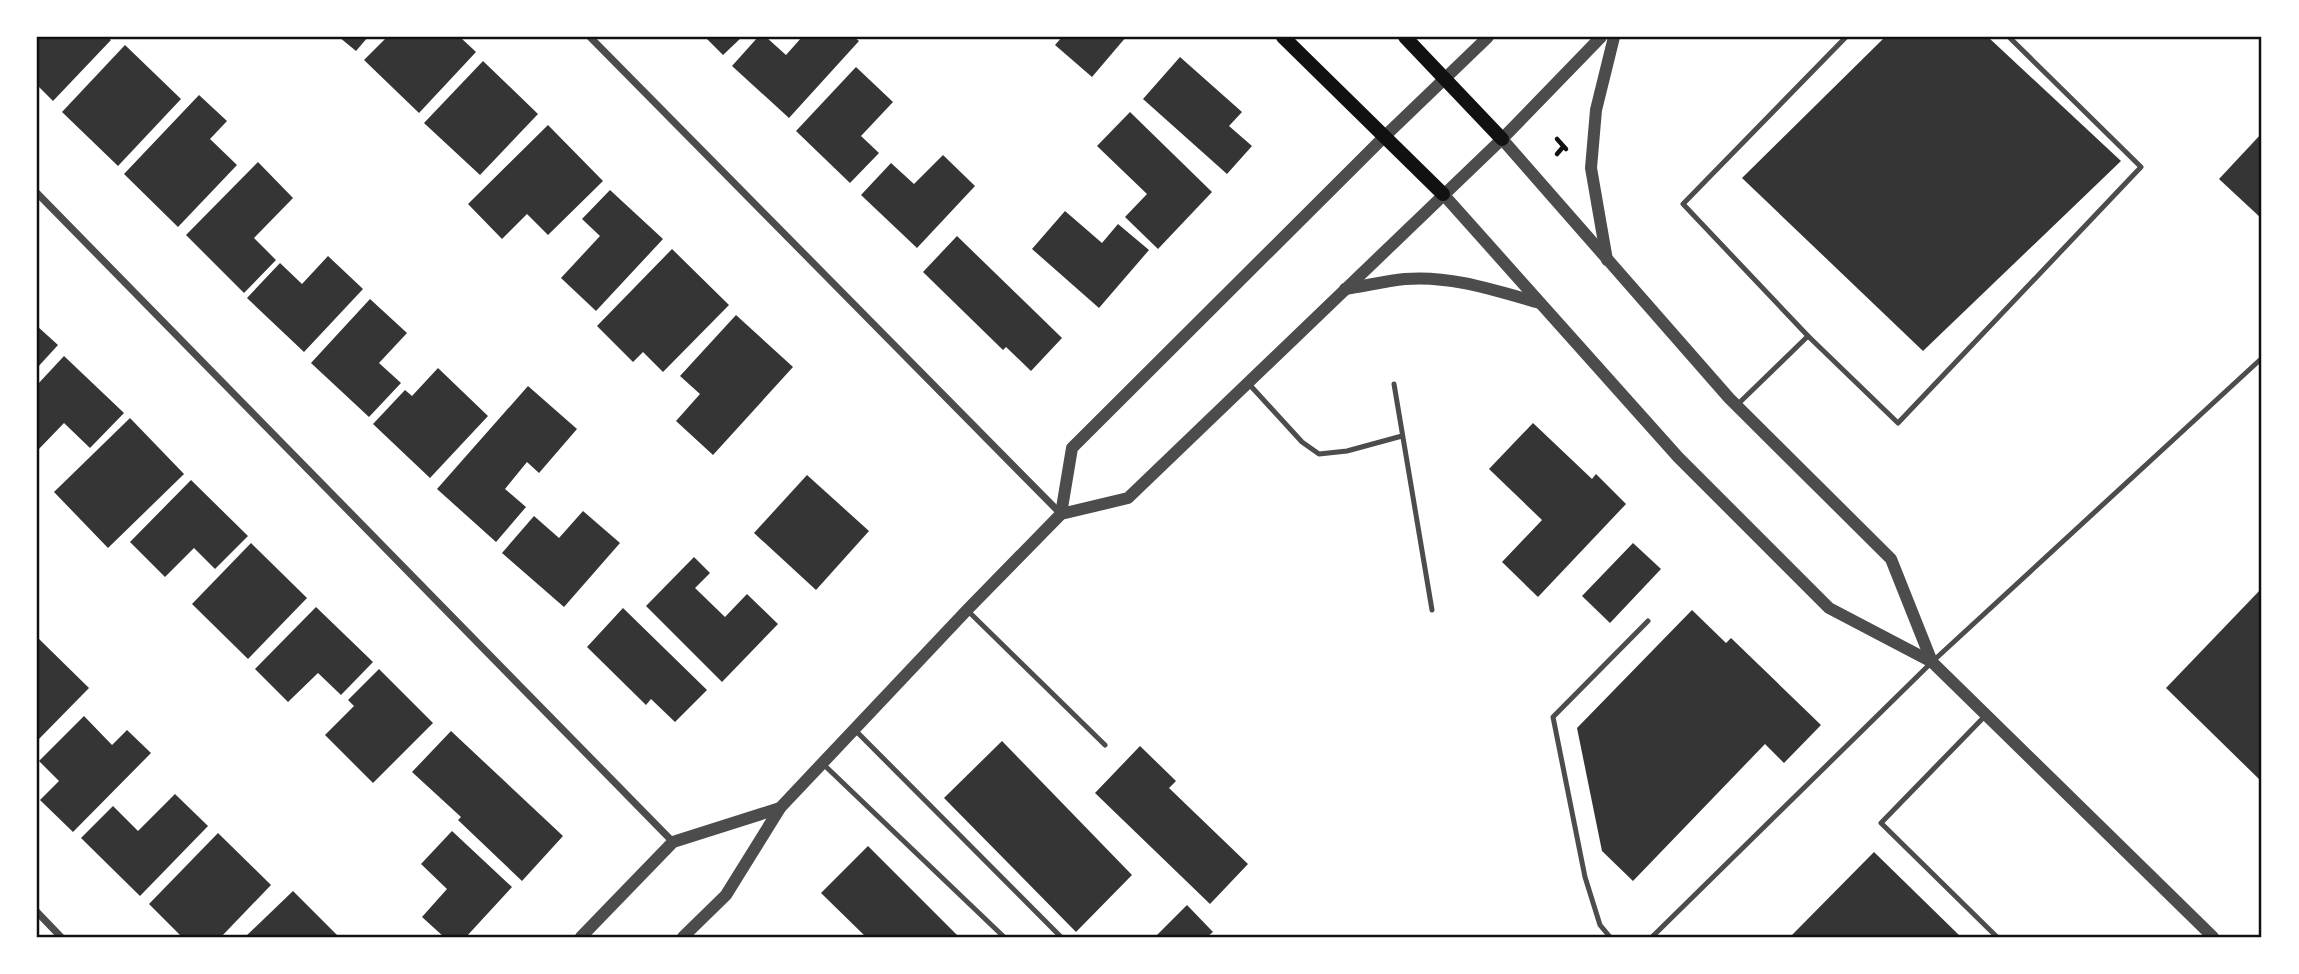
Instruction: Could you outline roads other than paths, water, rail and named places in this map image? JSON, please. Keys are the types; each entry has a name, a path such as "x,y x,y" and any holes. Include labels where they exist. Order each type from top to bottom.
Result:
{"main road":[{"path":"1283,37 1443,194"},
{"path":"1405,37 1502,139"}],"street":[{"path":"590,37 1061,514"},
{"path":"1061,514 1072,448 1384,136 1446,80 1488,37"},
{"path":"683,937 726,895 780,808 1061,514 1128,498 1502,139 1601,37"},
{"path":"1608,260 1591,168 1596,110 1614,37"},
{"path":"1502,139 1737,405 1891,559 1932,662"},
{"path":"37,193 673,842"},
{"path":"1443,194 1678,457 1829,608 1932,662 2213,937"},
{"path":"1345,289 1406,279 1436,279 1471,284 1541,303"},
{"path":"581,937 673,842 780,808"},
{"path":"37,912 61,937"}],"lane":[{"path":"1846,37 1683,204 1808,336 1898,423 2141,167 2009,37"},
{"path":"1737,405 1808,336"},
{"path":"1652,937 1932,662 2262,358"},
{"path":"1248,383 1302,442 1319,454 1347,451 1402,436"},
{"path":"1394,384 1432,610"},
{"path":"967,610 1105,745"},
{"path":"1610,937 1600,925 1585,877 1553,717 1648,621"},
{"path":"1986,715 1881,823 1997,937"},
{"path":"854,729 1062,937"},
{"path":"822,763 1004,937"}]}
